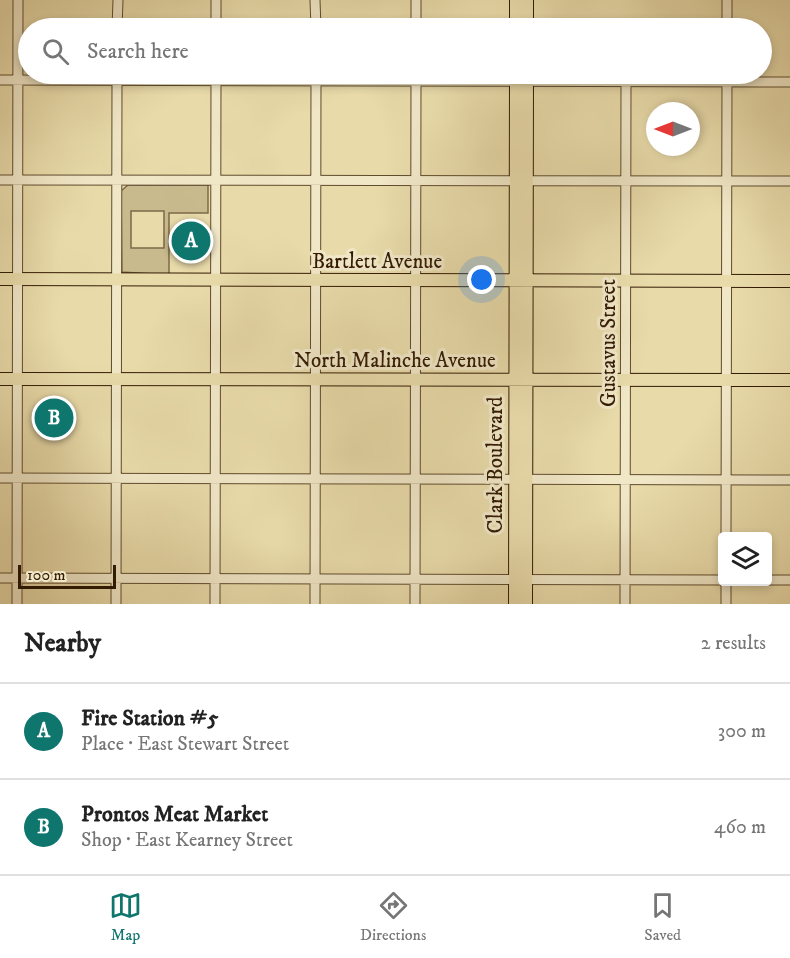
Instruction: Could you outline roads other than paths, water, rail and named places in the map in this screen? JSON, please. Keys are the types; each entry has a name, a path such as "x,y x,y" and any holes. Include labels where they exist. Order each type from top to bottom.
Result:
{"main road":[{"path":"516,0 516,18"},
{"path":"527,0 527,18"},
{"name":"Clark Boulevard","path":"515,604 520,580 521,84"},
{"name":"Bartlett Avenue","path":"0,279 790,281"},
{"name":"North Malinche Avenue","path":"0,379 790,380"},
{"name":"Clark Boulevard","path":"520,580 526,604"}],"street":[{"path":"17,604 18,0"},
{"path":"117,18 118,0"},
{"path":"216,0 216,18"},
{"path":"315,0 315,18"},
{"path":"416,0 416,18"},
{"path":"727,0 727,18"},
{"path":"0,80 18,80"},
{"path":"772,81 790,82"},
{"path":"116,604 117,84"},
{"path":"215,604 216,84"},
{"path":"315,604 316,84"},
{"path":"415,604 416,84"},
{"name":"Gustavus Street","path":"625,604 626,84"},
{"path":"726,532 727,84"},
{"path":"0,180 790,181"},
{"path":"0,478 790,480"},
{"path":"0,578 718,581"},
{"path":"772,580 790,580"},
{"path":"724,586 726,604"}],"place":[{"name":"Fire Station #5","path":"191,241"},
{"name":"Prontos Meat Market","path":"54,418"}]}
